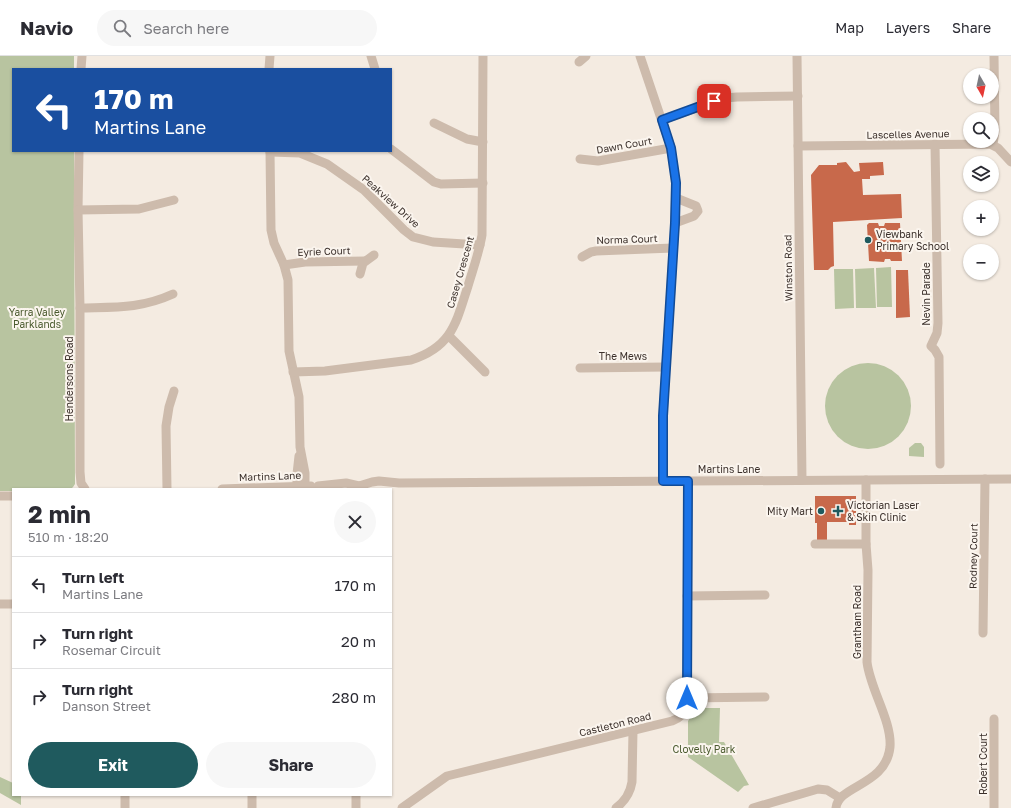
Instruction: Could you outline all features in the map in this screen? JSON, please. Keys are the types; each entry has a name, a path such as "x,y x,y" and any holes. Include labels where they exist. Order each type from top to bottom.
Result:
{"street":[{"path":"81,68 82,56"},
{"path":"269,68 270,56"},
{"path":"371,56 375,68"},
{"name":"Casey Crescent","path":"294,375 411,360 431,352 449,336 459,314 480,245 483,184 483,56"},
{"path":"640,56 671,148 675,170 675,223 663,416 663,481"},
{"name":"Winston Road","path":"797,56 802,480"},
{"path":"994,56 995,112"},
{"path":"662,120 725,98 798,96"},
{"path":"434,123 468,139 483,142"},
{"name":"Nevin Parade","path":"935,144 938,323 937,333 931,346 938,353 939,357 940,464"},
{"name":"Lascelles Avenue","path":"798,146 963,144"},
{"name":"Dawn Court","path":"580,158 598,161 671,148"},
{"path":"998,148 1011,162"},
{"path":"392,150 434,182 441,184 483,184"},
{"name":"Hendersons Road","path":"79,152 80,472 82,488"},
{"path":"270,152 270,230 284,265 289,286 289,351 300,410 300,447 305,473 301,486"},
{"name":"Peakview Drive","path":"285,152 300,153 327,164 364,190 413,237 433,242 480,245"},
{"path":"675,223 698,214 696,206 676,198"},
{"path":"78,210 139,209 174,200"},
{"name":"Norma Court","path":"582,257 596,251 673,248"},
{"path":"365,261 374,255"},
{"name":"Eyrie Court","path":"284,265 305,262 365,261"},
{"name":"Eyrie Court","path":"360,274 365,261"},
{"path":"80,308 140,306 152,303 173,294"},
{"path":"449,336 485,372"},
{"name":"The Mews","path":"580,368 666,367"},
{"path":"167,488 166,426 169,407 174,391"},
{"name":"Rodney Court","path":"983,633 985,479"},
{"name":"Martins Lane","path":"254,488 318,486 346,483 358,488 372,482 1011,479"},
{"name":"Grantham Road","path":"840,798 879,773 886,761 890,749 889,732 868,667 866,480"},
{"name":"Castleton Road","path":"402,808 447,776 633,731 672,721 681,717 686,710 687,698 688,481"},
{"path":"0,496 12,496"},
{"path":"815,544 866,544"},
{"path":"687,596 765,595"},
{"path":"0,604 12,604"},
{"path":"687,698 765,697"},
{"name":"Robert Court","path":"994,719 994,808"},
{"path":"616,808 624,800 631,789 633,731"},
{"path":"753,808 818,789 831,791 840,798 837,802 836,808"},
{"path":"125,796 125,808"},
{"path":"252,796 252,808"},
{"path":"356,796 356,808"}],"green space":[{"name":"Yarra Valley Parklands","path":"0,56 74,56 74,68 12,68 12,152 74,152 75,484 72,488 12,488 12,491 0,491"},
{"path":"891,267 892,307 877,307 876,268"},
{"path":"874,268 876,308 856,308 855,269"},
{"path":"834,269 853,269 854,308 835,309"},
{"path":"868,363 885,366 899,375 908,389 911,406 908,423 899,437 885,446 868,449 851,446 837,437 828,423 825,406 828,389 837,375 851,366"},
{"path":"915,443 921,443 924,447 924,457 909,456 909,448"},
{"name":"Clovelly Park","path":"697,708 720,708 719,742 724,742 749,785 744,786 738,792 688,757 688,721"},
{"path":"0,777 12,783 12,796 21,796 21,805 0,793"}],"building":[{"path":"846,162 854,172 860,171 859,163 883,162 884,175 870,176 870,179 862,179 863,195 901,194 902,218 833,222 834,266 828,270 814,270 811,175 819,165 837,165 837,163"},
{"path":"869,223 878,223 879,226 884,226 885,223 900,223 902,261 891,261 890,259 885,259 884,262 869,261 867,225"},
{"path":"896,270 908,270 910,317 896,318"},
{"path":"815,496 856,496 856,513 854,513 854,515 856,515 856,525 849,525 849,522 827,522 827,542 817,542"}],"place":[{"name":"Viewbank Primary School","path":"868,240"},
{"name":"Mity Mart","path":"821,511"},
{"name":"Victorian Laser & Skin Clinic","path":"838,511"}],"route":[{"path":"687,698 688,481 663,481 663,416 675,223 676,183 671,148 662,120 714,101"}]}
